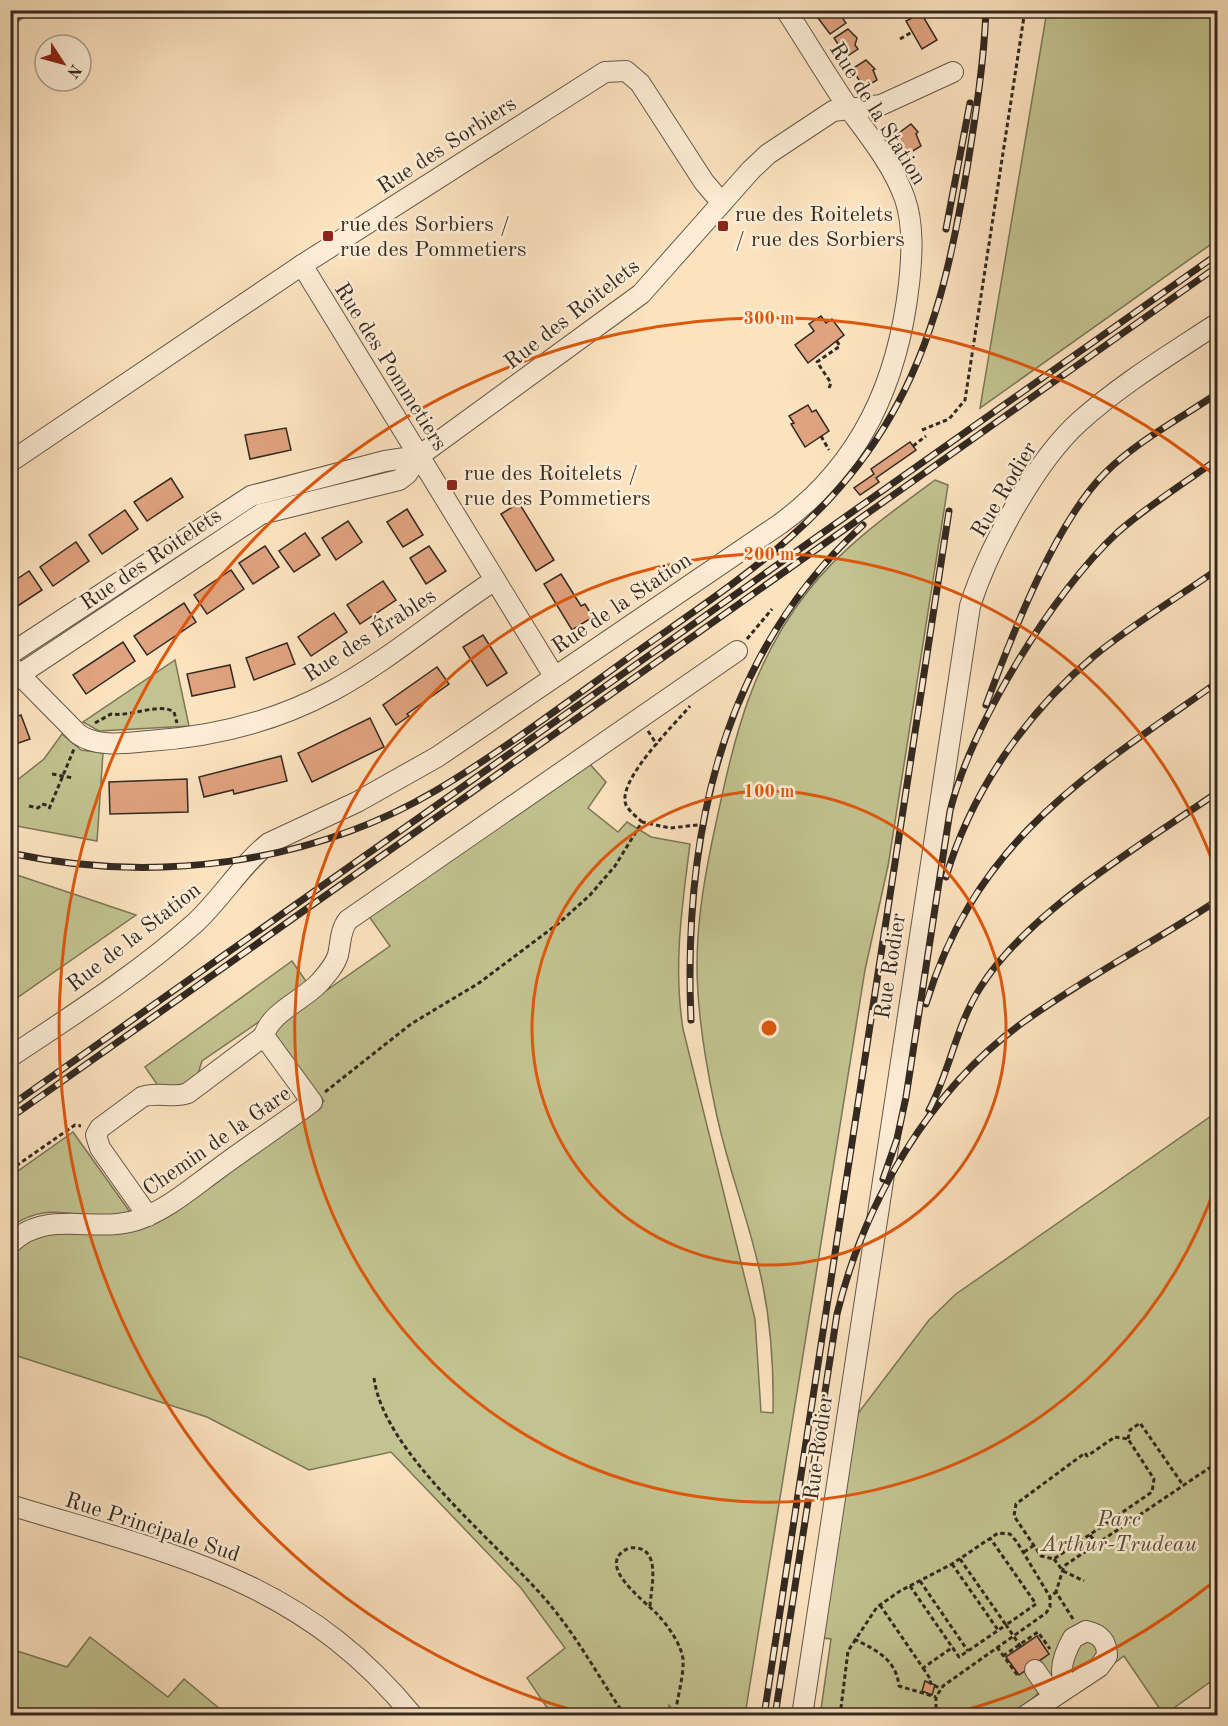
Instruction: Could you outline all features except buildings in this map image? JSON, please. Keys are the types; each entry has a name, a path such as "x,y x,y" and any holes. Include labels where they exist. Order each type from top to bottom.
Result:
{"street":[{"name":"Rue de la Station","path":"10,1057 188,928 216,903 254,856 269,843 357,802 411,773 795,513 829,480 871,420 888,381 899,344 910,272 910,224 901,189 786,10"},
{"name":"Rue des Sorbiers","path":"10,462 302,265 598,75 612,70 626,71 640,83 704,183 722,203"},
{"name":"Rue des Roitelets","path":"14,673 250,520 277,509 392,483 407,474 419,456 636,299 751,170 768,154 833,111 881,105 953,72"},
{"name":"Rue des Pommetiers","path":"302,265 554,676"},
{"name":"Rue Rodier","path":"802,1716 970,606 984,567 1030,484 1065,436 1108,399 1218,323"},
{"name":"Rue des Roitelets","path":"10,654 239,503 264,491 419,456"},
{"path":"239,503 250,520"},
{"name":"Rue des Érables","path":"14,673 78,734 87,739 112,743 197,737 278,715 333,690 495,580"},
{"path":"148,1216 100,1148 96,1135 100,1128 148,1094 179,1096 188,1093 264,1036 266,1028 274,1020 318,984 336,962 341,935 348,920 737,651"},
{"path":"264,1036 312,1102"},
{"name":"Chemin de la Gare","path":"10,1244 26,1231 48,1223 118,1225 148,1216 312,1102"},
{"name":"Rue Principale Sud","path":"10,1505 183,1557 255,1588 336,1639 374,1673 413,1716"},
{"path":"1025,1716 1100,1667 1107,1656 1104,1642 1094,1633 1070,1630 1060,1691"},
{"path":"1030,1670 1060,1691"}],"path":[{"path":"922,430 949,419 965,400 1025,10"},
{"path":"900,39 912,32"},
{"path":"829,388 831,383 817,362 840,346 836,340"},
{"path":"820,354 822,358"},
{"path":"913,446 926,436"},
{"path":"737,651 772,609"},
{"path":"692,704 632,775 625,790 626,804 642,822 670,828 698,825"},
{"path":"89,728 111,714 122,717 161,707 174,712 177,728"},
{"path":"29,806 38,808 42,804 50,808 75,746"},
{"path":"52,774 73,778"},
{"path":"312,1102 411,1024 478,983 560,923 615,866 642,822"},
{"path":"10,1170 75,1125"},
{"path":"374,1378 376,1392 384,1410 408,1451 550,1605 580,1645 625,1716"},
{"path":"1128,1440 1130,1430 1140,1424 1183,1485"},
{"path":"1054,1559 1152,1492 1154,1479 1128,1440 1115,1437 1064,1468 1016,1504 1014,1516 1041,1556 1054,1559 1063,1571 1084,1581"},
{"path":"1050,1597 1056,1592 1064,1566 1218,1462"},
{"path":"1064,1468 1067,1472"},
{"path":"846,1713 840,1714 848,1651 854,1639 880,1605 952,1564 990,1538 1004,1532 1010,1534 1024,1552 1050,1597 1050,1607 1046,1613 940,1689 936,1697 936,1716"},
{"path":"1090,1535 1097,1544"},
{"path":"910,1586 959,1657 1036,1604 990,1538"},
{"path":"1024,1552 1035,1545"},
{"path":"650,1606 653,1564 650,1556 643,1550 629,1548 617,1557 617,1569 628,1586 650,1606 674,1637 683,1659 675,1716"},
{"path":"960,1558 1020,1646"},
{"path":"952,1564 998,1630"},
{"path":"919,1581 968,1651"},
{"path":"1056,1592 1070,1630"},
{"path":"880,1605 931,1680 930,1683 940,1689"},
{"path":"1003,1656 1038,1632 1053,1652 1049,1654"},
{"path":"854,1639 887,1658 896,1670 897,1686 936,1697"},
{"path":"923,1668 953,1647"},
{"path":"997,1647 1017,1676 1030,1670"}],"green space":[{"path":"1047,11 1217,11 1217,240 980,408"},
{"path":"935,480 948,485 888,866 865,970 745,1715 676,1715 669,1705 667,1715 552,1715 527,1678 565,1648 521,1588 391,1452 309,1470 207,1417 11,1354 11,1256 31,1236 172,1211 324,1101 263,1019 202,1061 197,1077 186,1087 159,1087 145,1067 292,961 317,997 390,946 368,915 587,761 606,782 588,808 618,832 627,822 651,837 690,844 679,959 683,1029 755,1319 761,1412 773,1413 772,1355 765,1298 752,1241 719,1126 708,1072 698,1001 700,911 712,840 738,730 759,673 788,618 821,575 851,545"},
{"path":"175,660 189,726 99,731 83,722"},
{"path":"62,734 81,750 103,753 97,841 11,825 11,785 44,759"},
{"path":"11,873 136,915 11,1002"},
{"name":"Parc Arthur-Trudeau","path":"1217,1112 1217,1677 1164,1715 1124,1656 1109,1667 1095,1626 1047,1685 1011,1714 952,1717 820,1716 831,1639 823,1638 856,1416 929,1320 956,1294"},
{"path":"73,1132 130,1212 102,1217 58,1212 43,1213 27,1218 11,1227 11,1176"},
{"path":"90,1637 168,1697 184,1679 227,1715 11,1715 11,1649 67,1667"},
{"path":"1083,1639 1097,1645 1098,1658 1072,1675 1068,1664"}],"waterway":[{"path":"10,25 32,10"}],"railway":[{"path":"10,853 64,862 119,867 174,867 228,861 283,851 335,836 386,816 435,791 515,739 715,597 780,546 839,488 865,456 905,389 931,327 949,262 968,163 977,106 986,10"},
{"path":"946,229 970,103"},
{"path":"10,1106 1218,254"},
{"path":"10,1118 1218,266"},
{"path":"986,705 1036,582 1052,550 1087,495 1118,461 1160,430 1218,393"},
{"path":"883,1179 897,1139 906,1097 950,811 976,739 995,701 1042,624 1093,558 1130,522 1218,459"},
{"path":"764,1716 949,511"},
{"path":"691,1020 690,951 695,883 704,816 721,752 744,690 775,631 815,576 863,525"},
{"path":"946,877 970,815 986,785 1004,756 1046,703 1069,678 1109,644 1218,569"},
{"path":"926,1004 947,947 974,898 1006,855 1041,816 1124,748 1218,682"},
{"path":"929,1110 972,1003 1001,960 1027,932 1089,881 1218,792"},
{"path":"775,1716 837,1314 864,1231 883,1190 931,1114 959,1079 991,1048 1048,1005 1218,900"}],"place":[{"name":"rue des Roitelets / rue des Sorbiers","path":"723,226"},
{"name":"rue des Sorbiers / rue des Pommetiers","path":"328,236"},
{"name":"rue des Roitelets / rue des Pommetiers","path":"452,485"}]}
